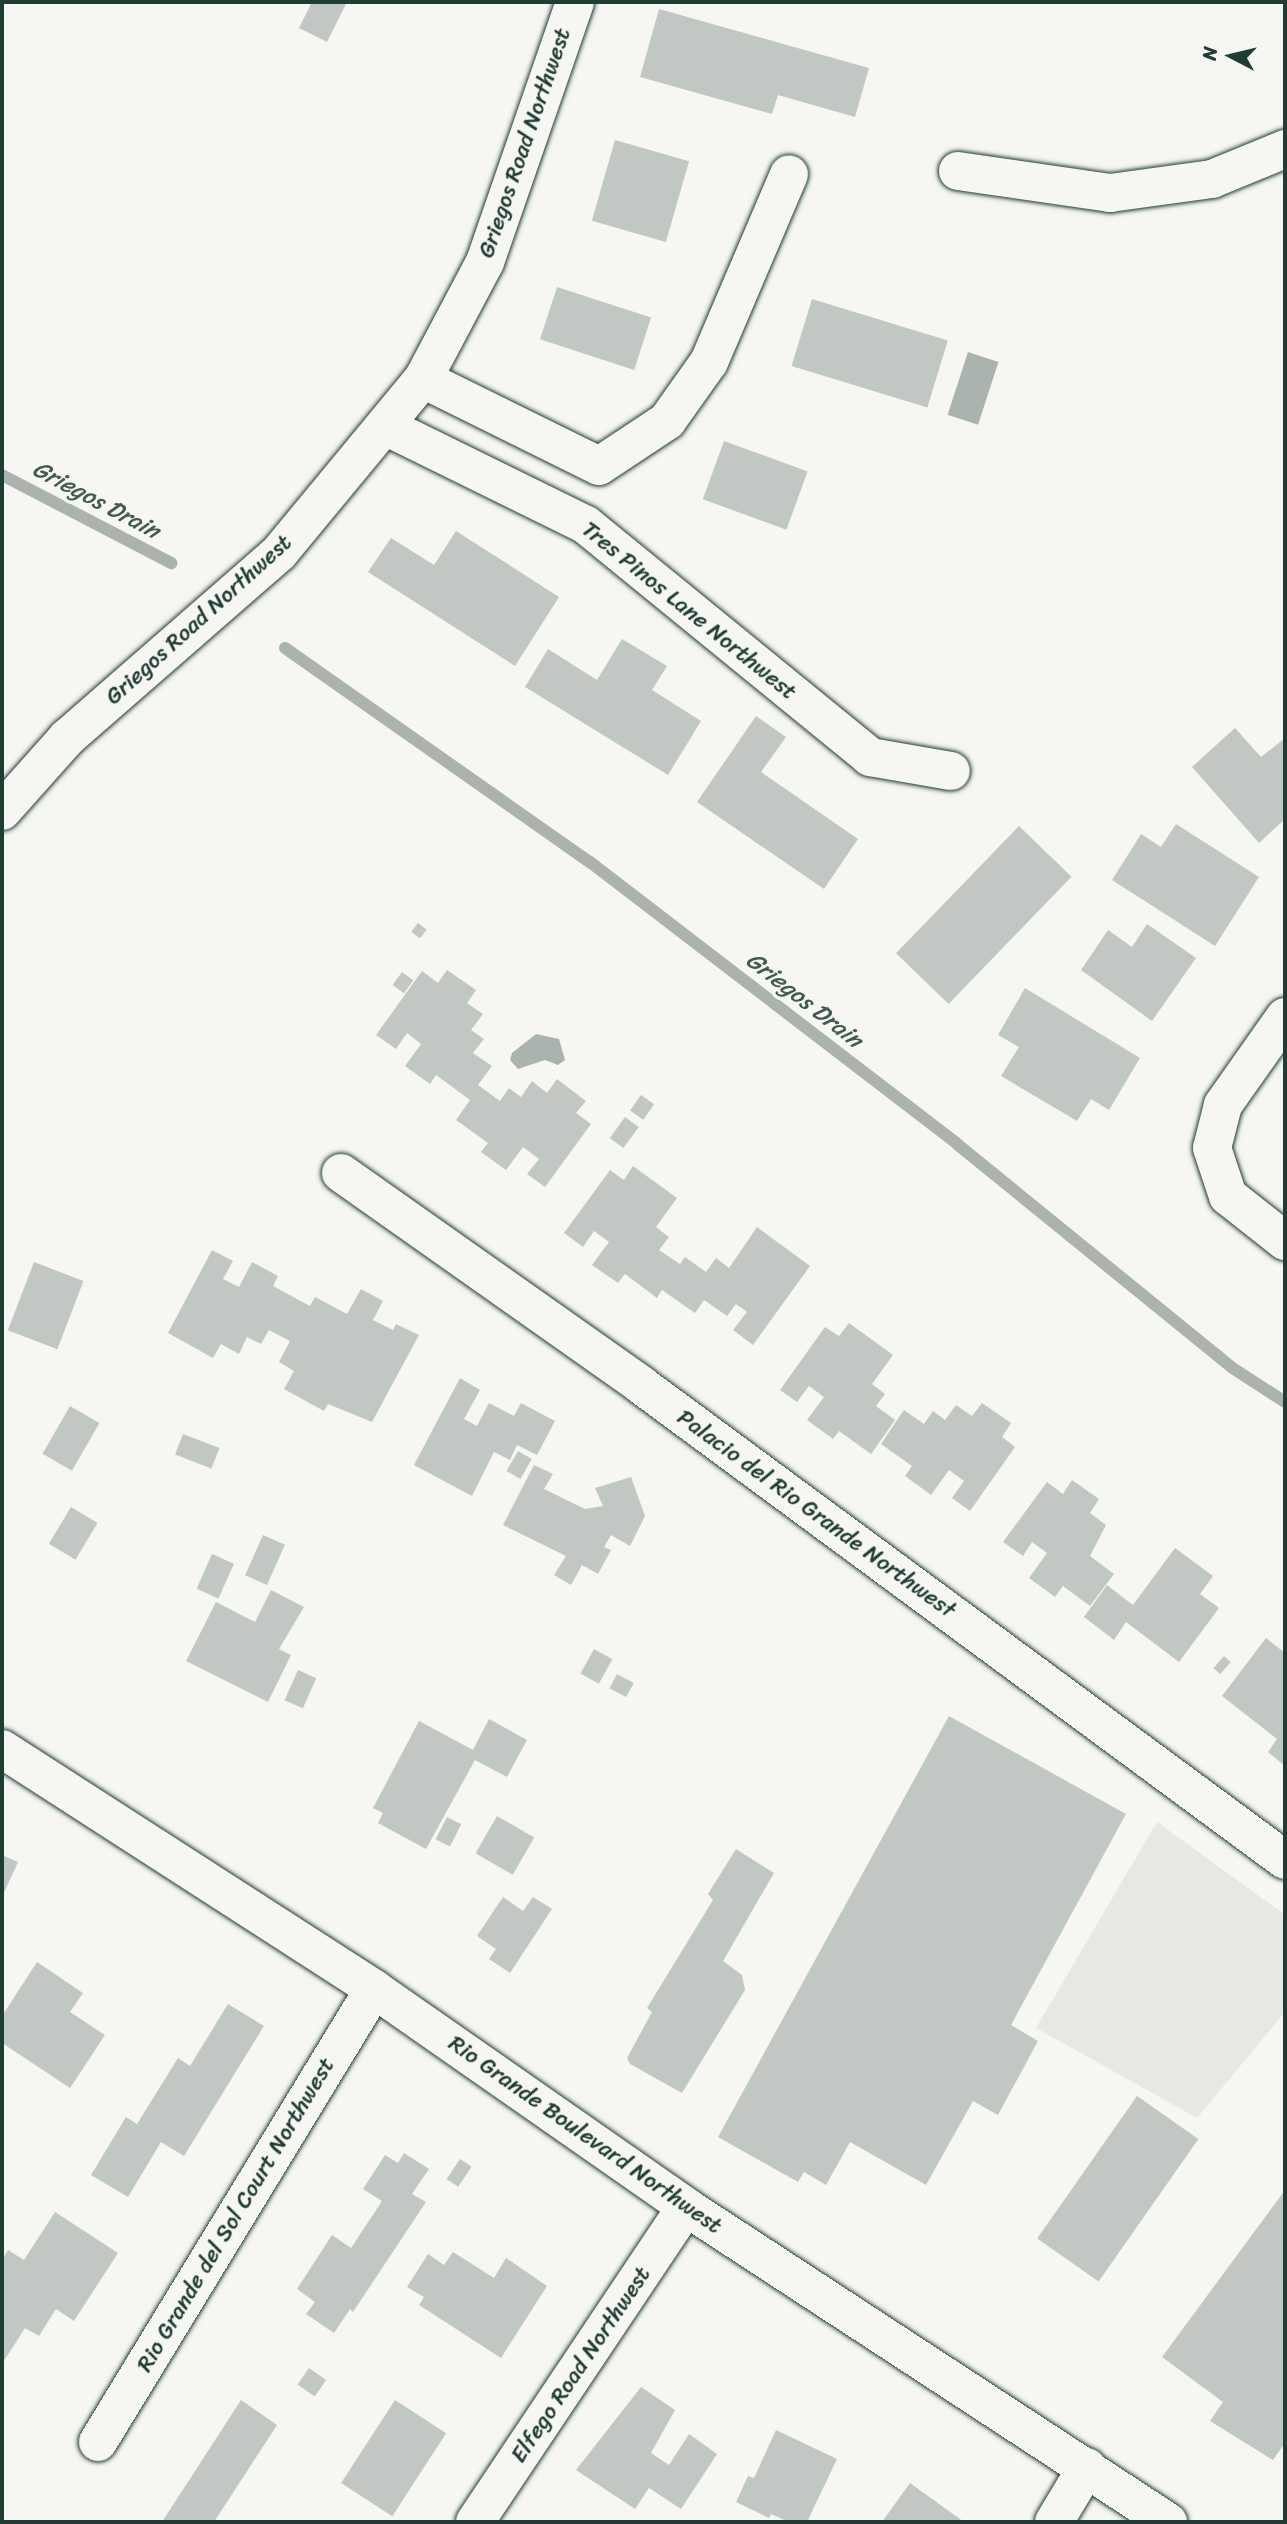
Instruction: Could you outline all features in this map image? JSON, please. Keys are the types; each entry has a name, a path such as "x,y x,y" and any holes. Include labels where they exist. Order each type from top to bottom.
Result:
{"street":[{"name":"Griegos Road Northwest","path":"2,811 67,738 279,553 387,427 423,379 485,262 575,2"},
{"path":"958,171 1110,193 1212,179 1285,149"},
{"path":"423,379 599,467 667,421 709,362 789,174"},
{"name":"Tres Pinos Lane Northwest","path":"387,427 586,525 870,757 951,771"},
{"path":"1285,1017 1223,1105 1212,1148 1228,1196 1285,1241"},
{"name":"Palacio del Rio Grande Northwest","path":"341,1173 641,1385 1285,1860"},
{"name":"Rio Grande Boulevard Northwest","path":"2,1749 374,1989 686,2207 1168,2522"},
{"name":"Rio Grande del Sol Court Northwest","path":"98,2442 374,1989"},
{"name":"Elfego Road Northwest","path":"475,2522 686,2207"},
{"path":"1054,2522 1087,2467"}],"shaded area":[{"path":"968,352 998,362 978,425 948,415"},
{"path":"536,1034 559,1039 565,1060 558,1065 545,1060 518,1069 510,1060 512,1053"},
{"path":"1157,1822 1285,1915 1285,2012 1197,2118 1036,2028"}],"building":[{"path":"312,2 347,2 327,42 299,28"},
{"path":"659,9 869,68 855,117 778,95 772,114 640,77"},
{"path":"615,140 689,161 666,242 592,221"},
{"path":"557,287 651,318 634,370 540,339"},
{"path":"812,299 948,341 927,407 792,366"},
{"path":"724,441 808,471 786,530 703,499"},
{"path":"456,531 559,597 515,666 368,572 391,538 434,565"},
{"path":"622,639 667,666 652,690 701,721 668,775 525,687 548,649 597,680"},
{"path":"756,716 786,737 761,772 858,839 824,889 697,802"},
{"path":"1235,728 1261,757 1285,738 1285,819 1259,843 1192,767"},
{"path":"1176,824 1259,877 1215,946 1112,880 1141,834 1161,847"},
{"path":"1019,826 1072,877 949,1004 896,953"},
{"path":"418,923 427,930 420,938 411,932"},
{"path":"1147,924 1196,958 1152,1021 1081,970 1108,930 1132,947"},
{"path":"447,970 476,990 467,1003 483,1014 471,1030 484,1039 473,1053 492,1066 478,1085 500,1101 509,1088 521,1097 532,1081 547,1093 557,1079 586,1101 576,1113 591,1124 545,1187 527,1174 539,1159 523,1147 506,1170 481,1152 488,1143 456,1120 470,1100 436,1075 430,1084 405,1066 421,1044 407,1033 396,1049 376,1035 422,971 438,983"},
{"path":"402,972 413,980 404,993 393,985"},
{"path":"1025,988 1140,1058 1109,1110 1091,1099 1077,1121 1001,1076 1019,1047 998,1035"},
{"path":"641,1095 654,1104 643,1120 630,1111"},
{"path":"625,1117 639,1127 623,1148 610,1138"},
{"path":"633,1166 677,1198 656,1227 669,1237 659,1250 680,1264 685,1257 706,1272 716,1258 729,1268 757,1227 810,1266 753,1345 733,1330 747,1312 736,1304 727,1316 704,1300 695,1313 662,1290 657,1298 625,1274 618,1283 592,1265 609,1242 594,1231 583,1247 564,1233 610,1170 624,1180"},
{"path":"212,1250 233,1261 223,1279 239,1287 252,1262 278,1276 273,1286 310,1306 315,1297 347,1314 361,1289 383,1301 373,1320 393,1330 396,1324 419,1335 372,1422 328,1404 324,1411 284,1389 294,1371 279,1362 290,1341 269,1330 261,1344 247,1337 239,1354 221,1344 213,1358 168,1333"},
{"path":"34,1262 83,1281 57,1349 8,1330"},
{"path":"849,1323 893,1355 872,1384 885,1394 876,1406 895,1420 871,1454 839,1431 833,1439 807,1420 824,1397 809,1386 797,1402 780,1390 825,1327 839,1336"},
{"path":"460,1378 480,1390 464,1419 477,1426 489,1403 514,1416 521,1403 555,1421 537,1455 517,1445 510,1460 494,1452 472,1496 414,1465"},
{"path":"982,1403 1011,1423 1002,1437 1015,1447 970,1511 952,1498 964,1481 949,1470 931,1495 905,1476 912,1466 881,1444 904,1410 924,1424 933,1411 945,1420 956,1405 972,1416"},
{"path":"70,1406 99,1423 72,1471 42,1454"},
{"path":"183,1434 219,1448 212,1469 175,1455"},
{"path":"518,1451 532,1459 520,1479 506,1471"},
{"path":"534,1465 553,1474 544,1489 585,1509 603,1506 595,1488 631,1477 645,1516 630,1546 611,1535 604,1547 611,1550 598,1574 582,1565 571,1585 554,1575 566,1556 503,1525"},
{"path":"1072,1480 1099,1499 1090,1513 1106,1525 1090,1556 1114,1574 1090,1606 1063,1586 1055,1597 1029,1578 1047,1553 1032,1542 1023,1556 1003,1542 1047,1482 1063,1494"},
{"path":"71,1507 98,1523 75,1560 49,1544"},
{"path":"263,1535 285,1545 267,1585 245,1575"},
{"path":"1175,1548 1213,1576 1200,1594 1219,1608 1179,1662 1126,1622 1114,1640 1084,1617 1107,1585 1133,1605"},
{"path":"212,1554 234,1564 218,1598 197,1589"},
{"path":"271,1590 304,1607 279,1649 291,1655 268,1702 186,1661 216,1602 255,1622"},
{"path":"1266,1638 1285,1653 1285,1766 1268,1752 1277,1739 1222,1696"},
{"path":"594,1649 612,1659 599,1684 580,1673"},
{"path":"1224,1656 1231,1662 1220,1674 1214,1668"},
{"path":"298,1670 316,1678 303,1708 285,1700"},
{"path":"617,1674 634,1683 626,1697 609,1688"},
{"path":"949,1716 1126,1814 1011,2025 1038,2041 998,2115 973,2101 926,2185 850,2142 826,2185 804,2172 798,2182 718,2137"},
{"path":"489,1719 527,1740 507,1777 475,1760 426,1849 378,1823 383,1813 373,1808 419,1721 473,1750"},
{"path":"497,1816 534,1838 513,1875 476,1853"},
{"path":"447,1817 461,1824 450,1847 436,1839"},
{"path":"736,1849 774,1873 723,1961 742,1975 745,1990 682,2093 630,2064 627,2058 652,2012 647,2008 713,1900 708,1894"},
{"path":"2,1855 18,1862 2,1897"},
{"path":"503,1897 523,1911 533,1897 552,1909 510,1973 489,1959 496,1949 477,1936"},
{"path":"37,1962 83,1993 70,2012 105,2035 70,2088 2,2043 2,2016"},
{"path":"228,2004 264,2026 184,2156 161,2142 128,2197 91,2175 126,2117 137,2124 178,2058 190,2066"},
{"path":"1137,2096 1198,2139 1099,2282 1037,2239"},
{"path":"404,2153 429,2169 412,2194 426,2202 353,2312 350,2309 334,2333 306,2314 315,2302 297,2289 332,2235 351,2248 382,2201 363,2189 385,2155 398,2163"},
{"path":"460,2159 472,2167 458,2187 447,2179"},
{"path":"1285,2190 1285,2443 1273,2460 1210,2421 1223,2402 1162,2357"},
{"path":"55,2212 118,2253 74,2321 56,2309 39,2336 25,2328 2,2364 2,2260 8,2250 24,2260"},
{"path":"453,2252 494,2278 506,2258 547,2286 501,2358 419,2305 424,2297 407,2287 428,2254 444,2265"},
{"path":"309,2368 326,2380 315,2396 298,2384"},
{"path":"641,2387 675,2410 651,2453 669,2465 689,2434 717,2454 681,2509 649,2488 635,2509 576,2470"},
{"path":"241,2400 277,2425 214,2522 162,2522"},
{"path":"395,2400 446,2433 392,2516 341,2483"},
{"path":"776,2430 837,2459 807,2522 789,2522 771,2514 769,2518 736,2502 748,2476 754,2478"},
{"path":"910,2483 964,2522 882,2522"}],"waterway":[{"name":"Griegos Drain","path":"2,475 171,563"},
{"name":"Griegos Drain","path":"285,648 590,862 957,1144 1231,1367 1285,1402"}]}
